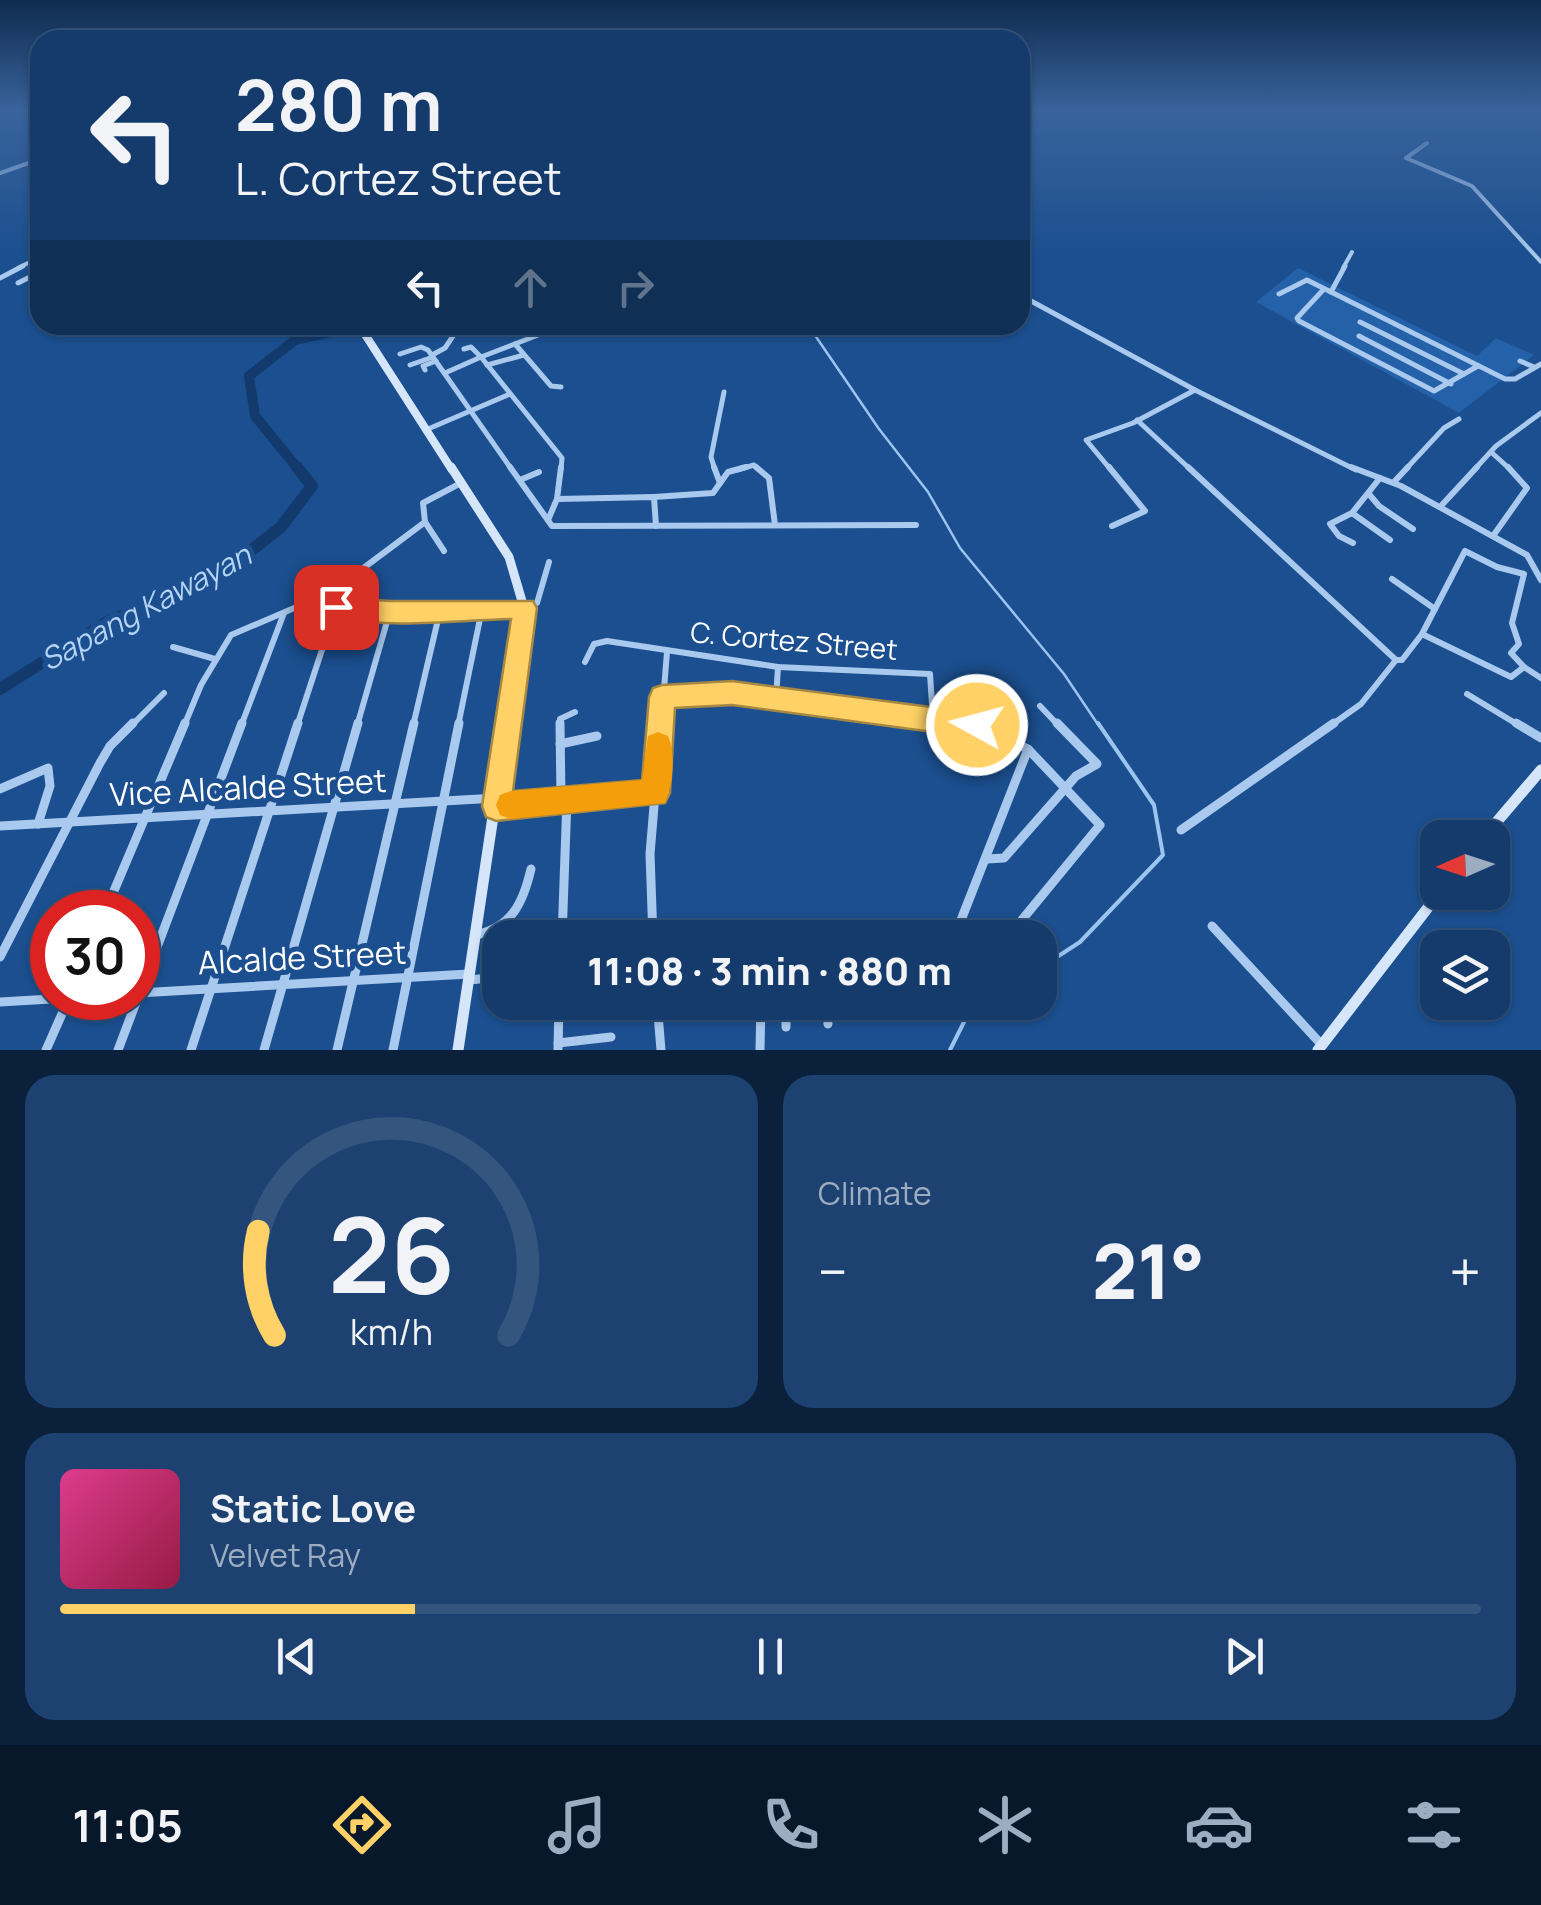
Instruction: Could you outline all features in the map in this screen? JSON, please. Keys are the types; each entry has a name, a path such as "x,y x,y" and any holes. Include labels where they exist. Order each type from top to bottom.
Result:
{"main road":[{"path":"366,335 509,557 520,582 524,608 458,1050"},
{"path":"1498,820 1541,770"}],"street":[{"path":"1406,158 1472,186 1541,262"},
{"path":"0,172 30,162"},
{"path":"1352,252 1327,290 1299,320 1434,392 1479,366"},
{"path":"0,278 30,263"},
{"path":"8,274 21,282 30,277"},
{"path":"1279,294 1304,279 1510,380 1538,366"},
{"path":"1030,300 1194,390 1394,482 1526,554 1539,577"},
{"path":"1360,322 1465,375"},
{"path":"445,373 538,335"},
{"path":"425,370 423,366 453,336"},
{"path":"1359,336 1451,384"},
{"path":"514,344 550,385 561,387"},
{"path":"400,354 423,346 473,410 552,526 916,524"},
{"path":"464,348 473,348 562,458 556,499 548,521"},
{"path":"487,365 524,355"},
{"path":"410,365 433,358"},
{"path":"1520,361 1538,366"},
{"path":"1112,526 1145,511 1086,440 1137,420 1194,390"},
{"path":"720,484 711,457 716,446 716,425 725,405 724,392"},
{"path":"428,430 510,394"},
{"path":"1440,507 1491,452 1541,413"},
{"path":"1394,482 1444,428 1460,419"},
{"path":"1137,420 1396,660 1402,660 1422,634 1466,551 1497,567 1539,577"},
{"path":"1491,452 1522,478 1527,488 1492,536"},
{"path":"556,499 713,494 728,472 754,464 769,478 775,525"},
{"path":"520,480 539,472"},
{"path":"1353,543 1339,536 1330,524 1352,513 1380,478"},
{"path":"444,551 425,522 422,503 462,483"},
{"path":"1369,494 1379,506 1413,529"},
{"path":"654,496 656,526"},
{"path":"1352,513 1390,540"},
{"path":"313,606 425,522"},
{"path":"114,890 220,649 240,628 313,606 440,612 524,608 537,602 550,562"},
{"path":"1524,574 1512,623 1519,644 1512,653 1541,678"},
{"path":"1392,579 1435,609"},
{"path":"191,1050 336,607"},
{"path":"393,1050 482,609"},
{"path":"264,1050 390,611"},
{"path":"160,939 285,612"},
{"path":"336,1050 440,612"},
{"path":"1422,634 1511,678 1524,667"},
{"name":"C. Cortez Street","path":"584,662 599,642 778,667 930,674 933,720"},
{"path":"173,647 215,660"},
{"path":"652,920 650,854 667,652"},
{"path":"1180,830 1361,704 1396,660"},
{"path":"776,699 778,667"},
{"path":"0,957 110,746 164,693"},
{"path":"662,697 732,693 984,727 1028,749 1098,820 1100,829 1022,920"},
{"path":"1467,694 1541,738"},
{"path":"987,859 1004,858 1065,787 1080,772 1097,764 1040,706"},
{"path":"562,920 564,799 560,716 575,712"},
{"path":"560,744 597,736"},
{"path":"962,919 1028,749"},
{"path":"0,789 48,768 50,786 38,824"},
{"name":"Vice Alcalde Street","path":"1,828 655,793"},
{"path":"476,935 494,932 512,921 520,909 531,870"},
{"path":"1212,926 1320,1048 1426,910"},
{"name":"Alcalde Street","path":"160,992 482,977"},
{"path":"0,1002 30,1000"},
{"path":"46,1050 59,1020"},
{"path":"118,1050 129,1020"},
{"path":"559,1020 558,1047 611,1037"},
{"path":"658,1020 661,1050"},
{"path":"760,1020 760,1050"},
{"path":"786,1020 786,1027"},
{"path":"828,1020 828,1024"}],"shaded area":[{"path":"1298,268 1477,356 1496,338 1534,355 1459,413 1256,302"}],"waterway":[{"name":"Sapang Kawayan","path":"299,470 255,416 249,376 295,340 317,335"},
{"path":"815,335 928,492 960,548 1064,674 1099,726"},
{"name":"Sapang Kawayan","path":"0,689 105,623 148,605 164,603 229,568 281,527 312,486 297,467"},
{"path":"1057,957 1080,942 1163,855 1154,805 1098,723"},
{"path":"950,1050 965,1020"}],"slow traffic":[{"path":"511,805 655,793 658,745"}],"route":[{"path":"336,607 440,612 524,608 524,631 496,806 655,793 662,697 732,693 838,710 977,725"}]}
